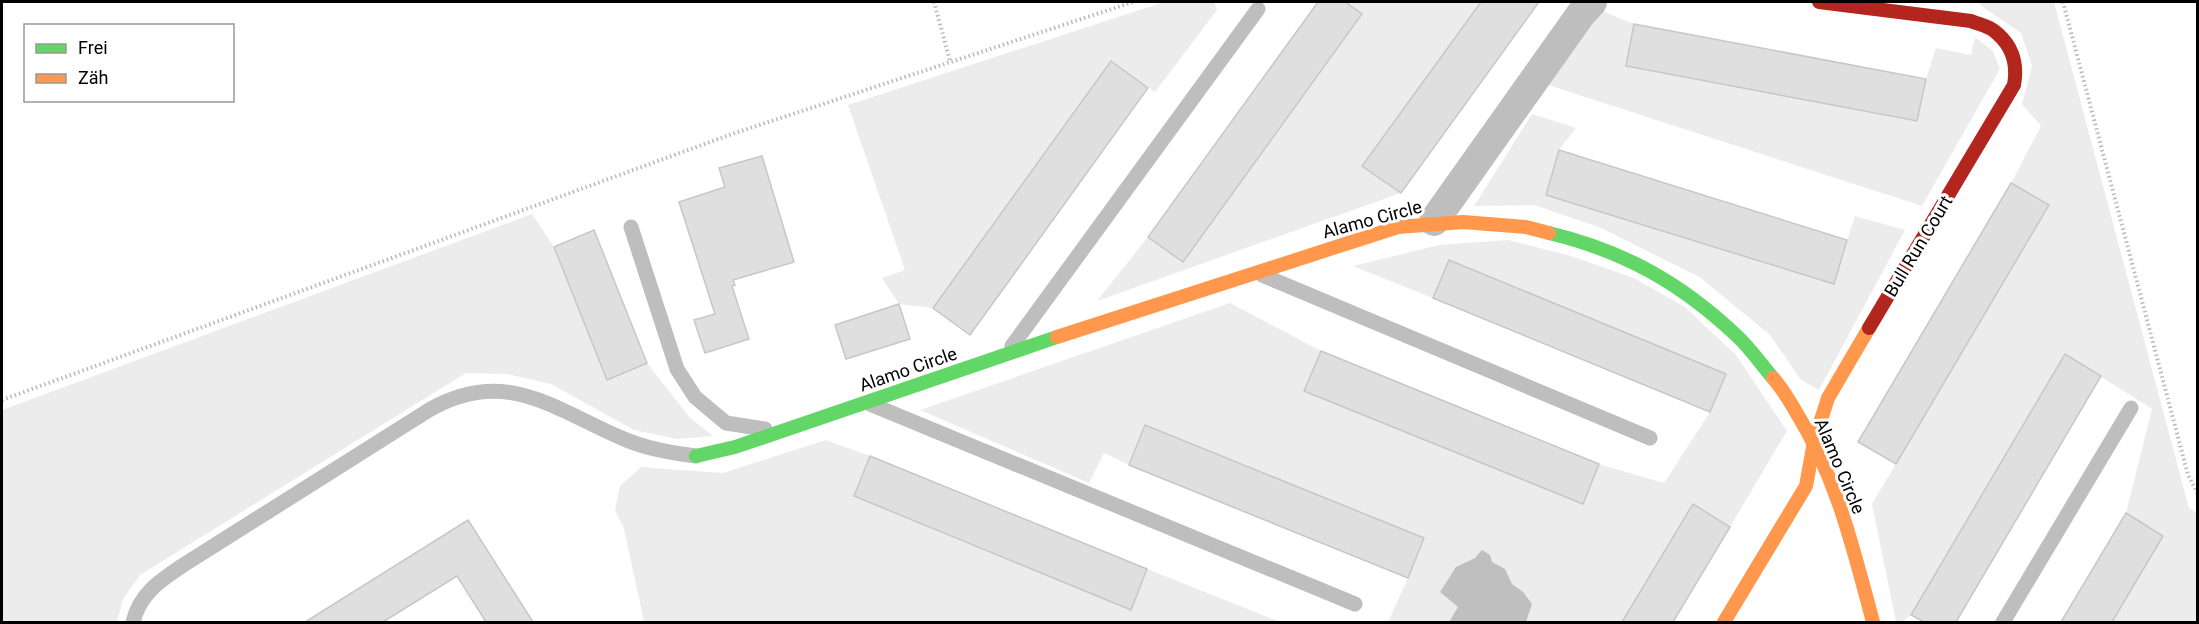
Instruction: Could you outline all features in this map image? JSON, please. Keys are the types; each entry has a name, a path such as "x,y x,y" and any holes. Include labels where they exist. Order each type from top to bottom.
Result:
{"street":[{"path":"1434,221 1581,14 1592,2"},
{"name":"Bull Run Court","path":"1724,622 1806,486 1814,442 1828,398 2014,85 2017,70 2010,48 1994,30 1971,21 1819,2"},
{"name":"Alamo Circle","path":"696,456 735,447 868,403 1007,353 1398,227 1434,221 1486,222 1540,228 1584,239 1664,276 1699,301 1761,362 1792,404 1814,442 1841,508 1873,622"}],"lane":[{"path":"1007,353 1258,9"},
{"path":"631,227 677,369 695,397 726,423 780,431"},
{"path":"1255,272 1650,438"},
{"path":"132,622 141,600 149,590 185,564 429,410 449,399 468,393 503,391 526,395 644,447 696,456"},
{"path":"868,403 1355,604"},
{"path":"2003,622 2131,408"}],"path":[{"path":"934,2 950,61"},
{"path":"2,400 732,134 1133,2"},
{"path":"2063,2 2188,475 2198,494"}],"shaded area":[{"path":"1164,2 1214,2 1217,10 1155,92 1111,61 933,308 899,304 882,278 905,270 848,105"},
{"path":"1345,2 1481,2 1362,165 1401,193 1097,301 1148,237 1183,262 1362,15"},
{"path":"1980,2 2054,2 2189,508 2197,513 2197,622 2112,622 2163,536 2126,513 2152,409 2065,354 1911,615 1902,622 1896,622 1872,504 2049,206 2011,183 2041,126 2022,104 2032,66 2021,33 1980,5"},
{"path":"1602,11 1634,24 1627,66 1917,121 1926,79 1936,48 1971,55 1975,37 1993,51 2000,69 1922,206 1548,85"},
{"path":"1532,114 1576,128 1559,150 1546,195 1833,284 1855,216 1905,230 1819,390 1801,380 1770,335 1701,278 1601,228 1534,205 1474,206"},
{"path":"532,214 554,247 607,379 647,363 690,418 713,436 677,439 634,430 551,384 507,374 466,373 140,575 123,599 117,622 2,622 2,410"},
{"path":"1508,240 1571,256 1634,278 1685,307 1736,355 1787,431 1730,527 1693,505 1622,622 1388,622 1408,578 1145,425 1129,465 1104,453 1089,483 920,410 1230,303 1321,351 1305,391 1582,504 1599,464 1664,483 1710,412 1725,375 1449,260 1433,298 1353,266 1439,245"},
{"path":"826,440 870,456 854,496 1130,610 1147,569 1280,622 644,622 624,529 615,510 620,486 641,467 723,473"},
{"path":"1482,550 1490,555 1492,562 1505,569 1512,584 1523,592 1532,604 1526,622 1449,622 1458,607 1440,592 1456,567 1475,558"}],"building":[{"path":"1318,2 1345,2 1362,14 1183,262 1148,237"},
{"path":"1481,2 1539,2 1401,193 1362,166"},
{"path":"1634,24 1926,79 1917,121 1626,66"},
{"path":"1111,61 1148,88 970,335 933,308"},
{"path":"1559,150 1847,240 1834,284 1546,195"},
{"path":"762,156 794,262 733,280 735,285 732,286 749,339 705,353 694,320 715,314 679,202 725,187 719,168"},
{"path":"2011,183 2049,205 1896,464 1858,442"},
{"path":"594,230 647,363 607,380 554,247"},
{"path":"1449,260 1726,374 1710,412 1433,298"},
{"path":"899,304 910,339 846,359 835,325"},
{"path":"1321,351 1599,464 1583,504 1304,391"},
{"path":"2065,354 2101,376 1956,622 1924,622 1911,615"},
{"path":"1145,425 1424,538 1408,578 1129,465"},
{"path":"870,456 1147,569 1131,610 854,496"},
{"path":"1693,504 1730,527 1673,622 1622,622"},
{"path":"2126,513 2163,536 2112,622 2061,622"},
{"path":"468,520 533,622 486,622 457,576 383,622 305,622"}],"traffic: fast":[{"path":"1549,233 1602,249 1650,271 1673,285 1695,300 1737,336 1773,378"},
{"path":"696,456 735,447 1057,337"}],"traffic: slow":[{"path":"1057,337 1398,227 1463,222 1526,227 1549,233"},
{"path":"1724,622 1806,486 1814,442 1828,398 1869,328"},
{"path":"1773,378 1788,399 1823,462 1851,540 1873,622"}],"traffic: jam":[{"path":"1819,2 1971,21 2000,35 2009,48 2014,62 2014,85 1869,328"}]}
